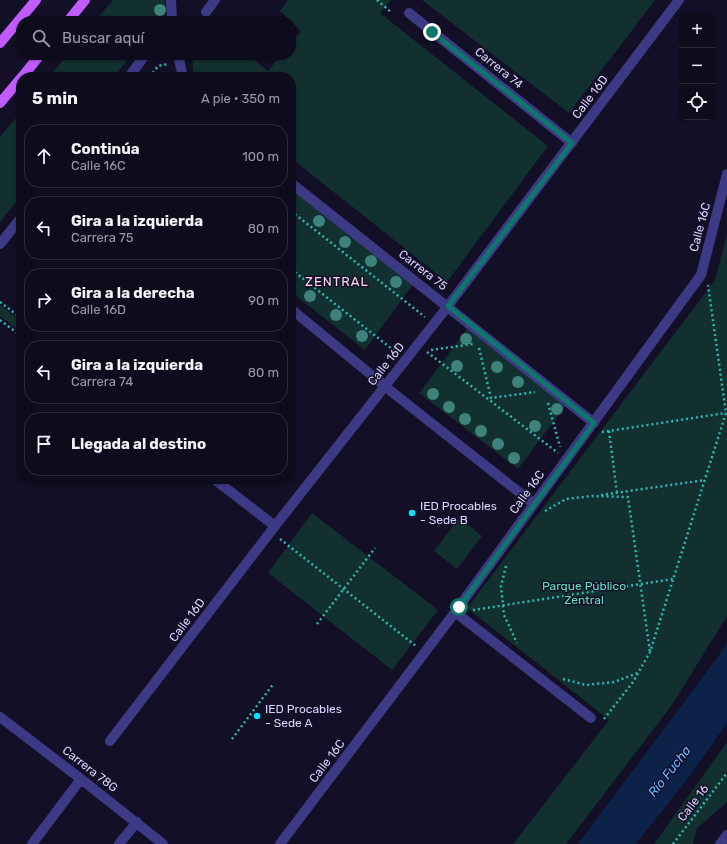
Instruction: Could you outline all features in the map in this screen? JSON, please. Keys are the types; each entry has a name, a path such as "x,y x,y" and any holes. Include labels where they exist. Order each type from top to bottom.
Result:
{"main road":[{"path":"23,16 36,0"},
{"path":"72,16 85,0"},
{"path":"0,43 16,24"},
{"path":"25,72 36,60"},
{"path":"0,103 16,83"}],"street":[{"path":"171,0 172,16"},
{"path":"206,12 215,0"},
{"name":"Calle 16D","path":"110,741 275,526 448,306 679,0"},
{"name":"Carrera 74","path":"409,13 572,143"},
{"path":"133,72 141,60"},
{"path":"176,60 181,72"},
{"name":"Calle 16C","path":"280,844 455,612 701,275 727,174"},
{"name":"Carrera 75","path":"296,187 594,423"},
{"path":"0,244 16,224"},
{"path":"296,313 534,504"},
{"path":"220,484 275,526"},
{"path":"455,612 591,718"},
{"name":"Carrera 78G","path":"0,717 137,822 163,844"},
{"path":"32,844 81,779"},
{"path":"119,844 137,822"},
{"path":"720,844 727,835"}],"path":[{"path":"377,0 392,13"},
{"path":"154,72 158,66 173,60"},
{"path":"296,215 425,318"},
{"path":"296,273 399,355"},
{"path":"604,719 633,682 650,652 726,413 707,280"},
{"path":"0,302 16,314"},
{"path":"0,320 16,332"},
{"path":"536,392 491,398 478,343 424,350 563,457 546,397"},
{"path":"598,433 726,413"},
{"path":"609,431 617,492"},
{"path":"544,511 566,499 705,480"},
{"path":"592,496 628,497 650,652"},
{"path":"280,539 419,649"},
{"path":"317,624 375,548"},
{"path":"506,565 501,586 504,614 515,641 520,646"},
{"path":"470,610 673,579"},
{"path":"558,678 586,685 614,682 638,673"},
{"path":"232,739 274,683"},
{"name":"Calle 16","path":"673,844 727,773"}],"green space":[{"path":"113,0 165,0 166,11 162,16 99,16"},
{"path":"288,0 391,0 380,13 548,146 447,282 296,162 296,72 194,72 192,60 254,60 268,71 277,60 296,60 296,37 301,31 296,26 296,16 285,16 280,11"},
{"path":"422,0 655,0 569,113"},
{"path":"63,60 127,60 118,72 53,72"},
{"path":"16,118 16,202 0,222 0,137"},
{"path":"296,191 414,283 365,350 296,296"},
{"name":"Parque Público Zentral","path":"727,234 727,616 672,705 566,844 513,844 609,720 467,608 715,280"},
{"path":"0,305 16,317 16,328 0,316"},
{"path":"467,329 566,405 518,469 419,393"},
{"path":"312,513 438,610 392,670 268,573"},
{"path":"459,518 482,536 457,569 434,551"},
{"path":"727,742 727,802 697,828 693,844 654,844"}],"water":[{"name":"Río Fucha","path":"727,641 727,723 692,773 636,844 578,844 722,651"}],"place":[{"name":"IED Procables - Sede B","path":"412,513"},
{"name":"IED Procables - Sede A","path":"257,716"}],"district":[{"name":"ZENTRAL","path":"337,281"}],"route":[{"path":"432,32 572,143 448,306 594,423 459,607"}]}
